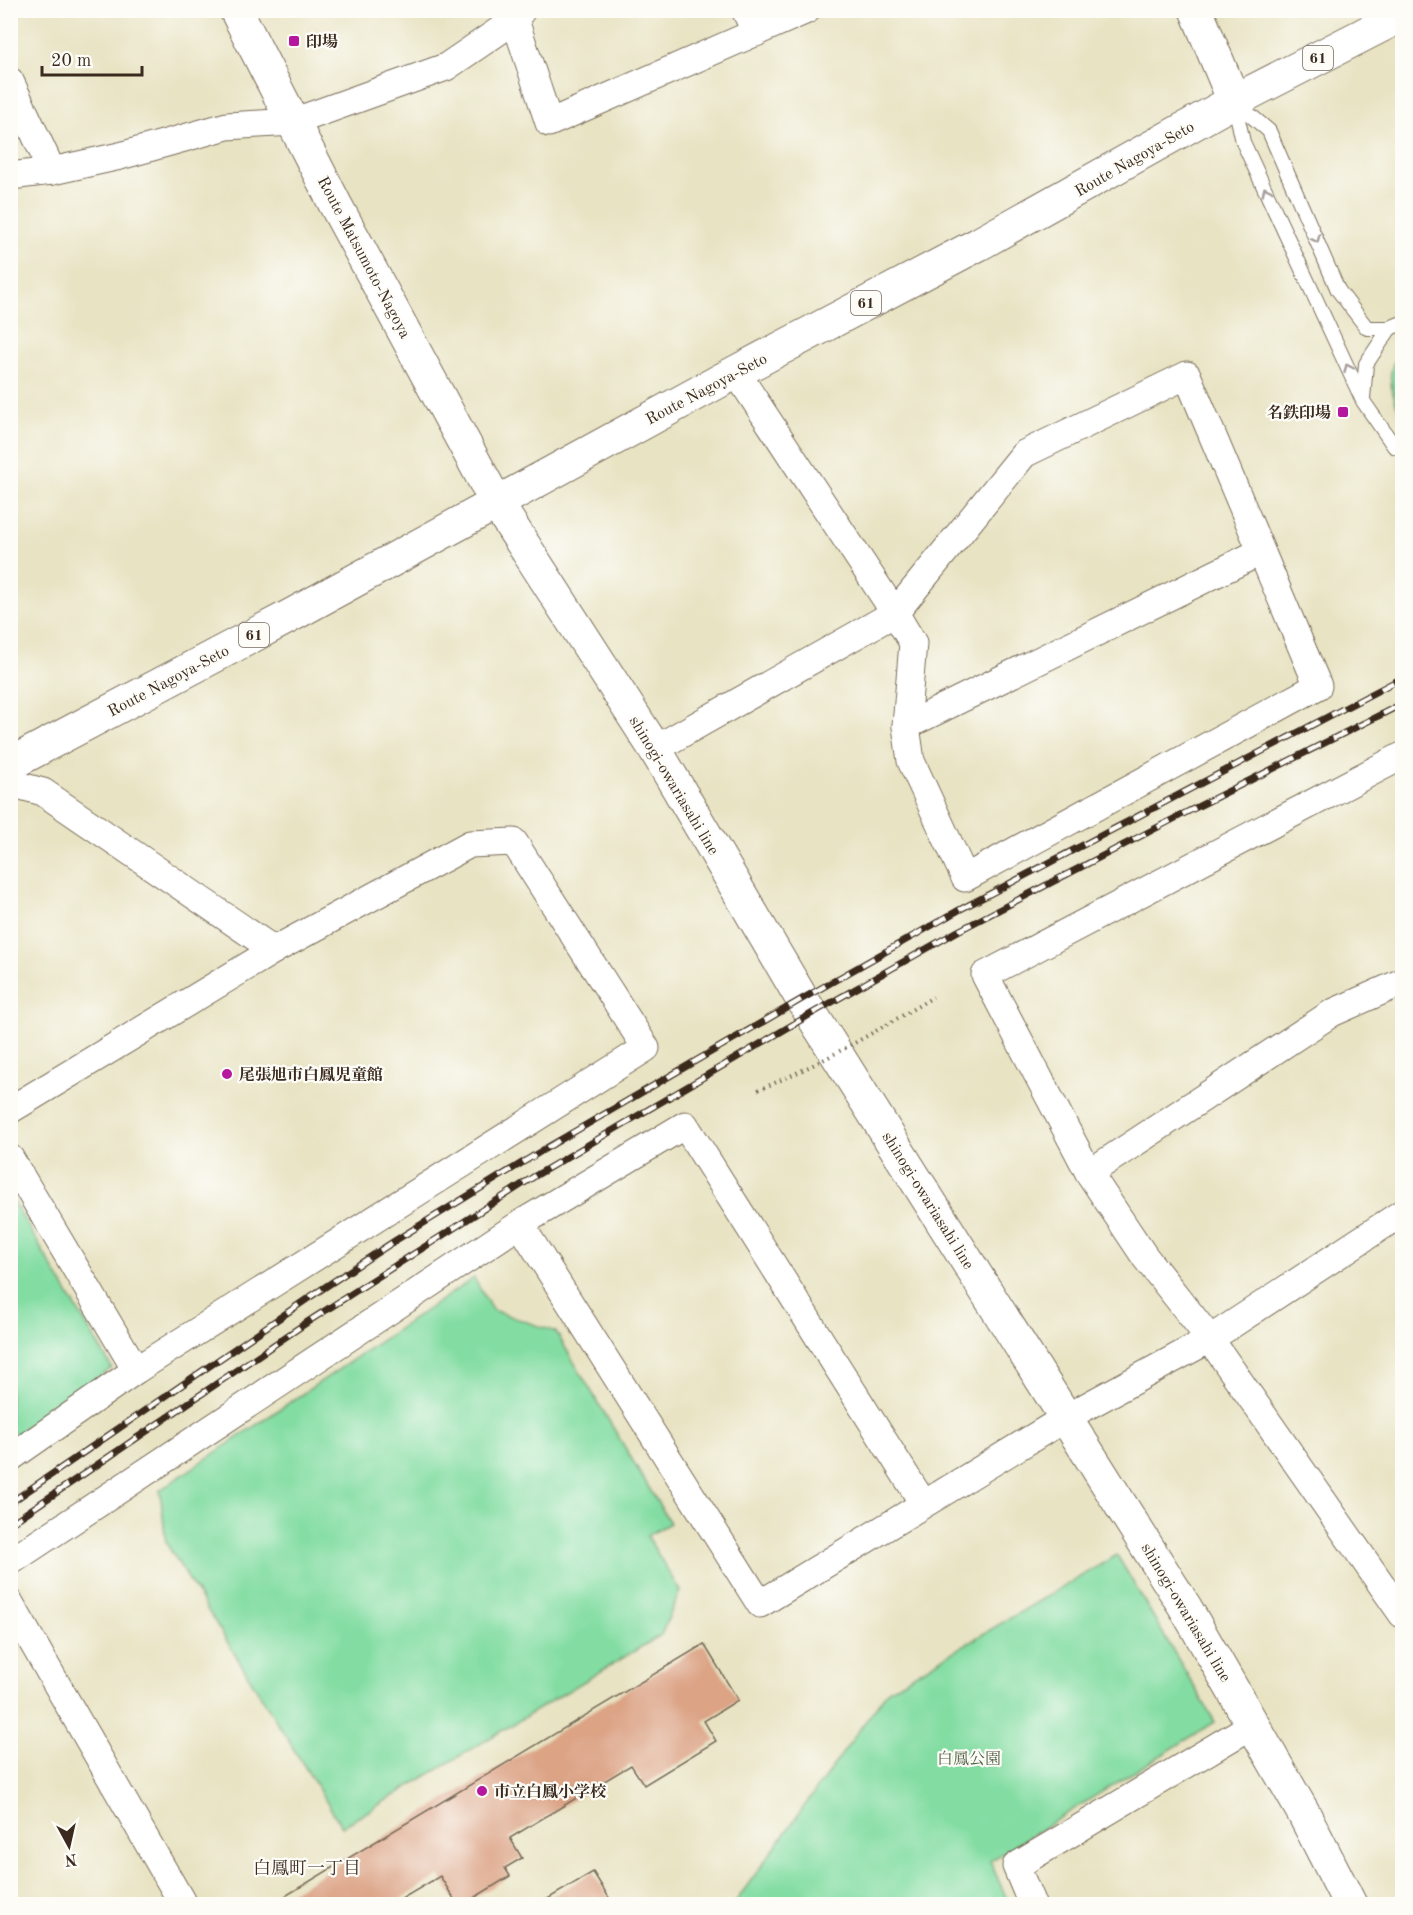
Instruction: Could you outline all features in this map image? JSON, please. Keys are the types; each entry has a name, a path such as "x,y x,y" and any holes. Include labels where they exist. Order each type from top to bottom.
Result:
{"main road":[{"name":"Route Matsumoto-Nagoya","path":"236,10 293,122 496,502"},
{"path":"1196,10 1234,101"},
{"name":"Route Nagoya-Seto","path":"10,764 290,616 736,372 979,244 1234,101 1402,15"},
{"name":"shinogi-owariasahi line","path":"496,502 655,749 802,999 1185,1607 1303,1812 1350,1905"}],"street":[{"path":"10,176 52,171 120,156 227,126 293,122 446,67 519,15 549,123 751,22 807,10"},
{"path":"10,81 52,171"},
{"path":"655,749 895,614 1024,454 1187,375 1318,686 964,878 910,761 906,726 913,643 895,614 736,372"},
{"path":"906,726 1260,552"},
{"path":"1402,756 985,975 1089,1173 1145,1257 1210,1339 1402,1614"},
{"path":"10,783 43,792 274,950"},
{"path":"10,1110 274,950 470,844 514,842 646,1048 136,1370 10,1458"},
{"path":"1089,1173 1332,1013 1402,982"},
{"path":"10,1562 520,1224 686,1125 923,1503"},
{"path":"10,1158 136,1370"},
{"path":"520,1224 760,1604 1067,1417 1210,1339 1402,1213"},
{"path":"10,1603 183,1905"},
{"path":"1032,1905 1016,1866 1254,1724"}],"lane":[{"path":"1234,101 1269,131 1338,290 1367,328 1396,326"},
{"path":"1234,101 1243,142 1363,401 1394,446 1402,449"},
{"path":"1363,401 1366,364 1396,326"}],"path":[{"path":"758,1090 789,1077 933,997"}],"green space":[{"path":"1402,353 1402,416 1392,390 1391,374 1392,366"},
{"path":"10,1196 112,1368 11,1437 10,1437"},
{"path":"474,1278 492,1310 556,1332 670,1523 647,1536 680,1591 661,1635 342,1827 166,1543 160,1490"},
{"name":"白鳳公園","path":"1117,1555 1215,1722 990,1861 1009,1904 734,1904 888,1690"}],"building":[{"path":"704,1644 738,1700 704,1721 716,1741 644,1785 631,1765 510,1838 522,1858 505,1868 510,1876 464,1904 457,1904 440,1876 393,1904 272,1904"},
{"path":"593,1872 613,1904 539,1904"}],"railway":[{"path":"10,1503 396,1240 548,1147 959,910 1402,678"},
{"path":"10,1524 309,1321 535,1176 811,1014 958,931 1402,704"}],"place":[{"name":"印場","path":"294,41"},
{"name":"名鉄印場","path":"1343,412"},
{"name":"尾張旭市白鳳児童館","path":"227,1074"},
{"name":"市立白鳳小学校","path":"482,1791"}],"district":[{"name":"白鳳町一丁目","path":"307,1868"}]}
